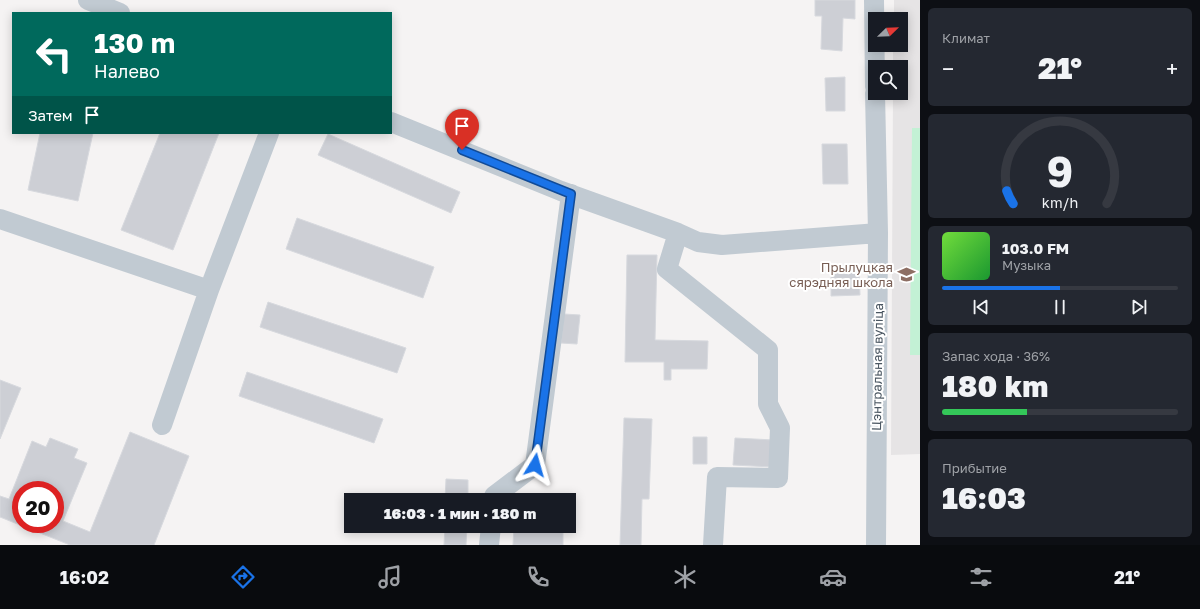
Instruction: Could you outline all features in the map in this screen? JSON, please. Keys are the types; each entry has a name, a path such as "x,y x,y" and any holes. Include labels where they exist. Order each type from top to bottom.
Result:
{"street":[{"path":"88,0 118,12"},
{"path":"874,0 875,60"},
{"name":"Цэнтральная вуліца","path":"875,100 878,234 876,545"},
{"path":"392,122 571,194 678,232 698,242 722,245 878,234"},
{"path":"162,425 210,290 270,134"},
{"path":"498,493 535,465 571,194"},
{"path":"0,219 210,290"},
{"path":"678,232 667,269 768,350 768,404 780,428 778,478 717,477 713,545"},
{"path":"489,545 490,533"}],"shaded area":[{"name":"Прылуцкая сярэдняя школа","path":"894,0 920,0 920,454 891,455 893,100 908,100 908,60 893,60 893,52 908,52 908,12 894,12"}],"green space":[{"path":"912,128 920,128 920,355 910,355"}],"building":[{"path":"815,0 855,0 855,19 843,18 842,51 821,49 822,16 815,16"},
{"path":"845,77 845,111 826,111 825,78"},
{"path":"40,134 93,134 78,201 28,190"},
{"path":"160,134 219,134 173,250 121,230"},
{"path":"328,134 460,192 451,213 318,155"},
{"path":"822,144 847,144 848,184 823,184"},
{"path":"297,218 434,267 423,298 286,249"},
{"path":"627,255 657,255 655,340 708,341 707,369 671,369 671,380 664,380 664,362 625,362"},
{"path":"859,268 860,295 831,296 831,269"},
{"path":"268,302 406,348 397,373 260,327"},
{"path":"564,314 580,315 577,344 561,343"},
{"path":"247,372 383,419 374,443 239,396"},
{"path":"0,380 21,388 0,439"},
{"path":"624,418 652,419 649,499 642,499 641,545 620,545"},
{"path":"130,432 189,456 154,545 70,545 40,533 64,533 64,521 90,532"},
{"path":"693,437 707,437 707,464 693,464"},
{"path":"50,438 78,449 74,458 87,463 64,519 64,481 16,481 32,441 46,447"},
{"path":"735,438 774,440 772,467 733,465"},
{"path":"446,479 468,480 468,493 445,493"},
{"path":"12,491 12,522 0,517 0,496 9,499"},
{"path":"445,533 467,533 466,545 444,545"},
{"path":"514,533 563,533 563,545 513,545"}],"place":[{"name":"Прылуцкая сярэдняя школа","path":"906,274"}],"route":[{"path":"462,150 571,194 535,465"}]}
